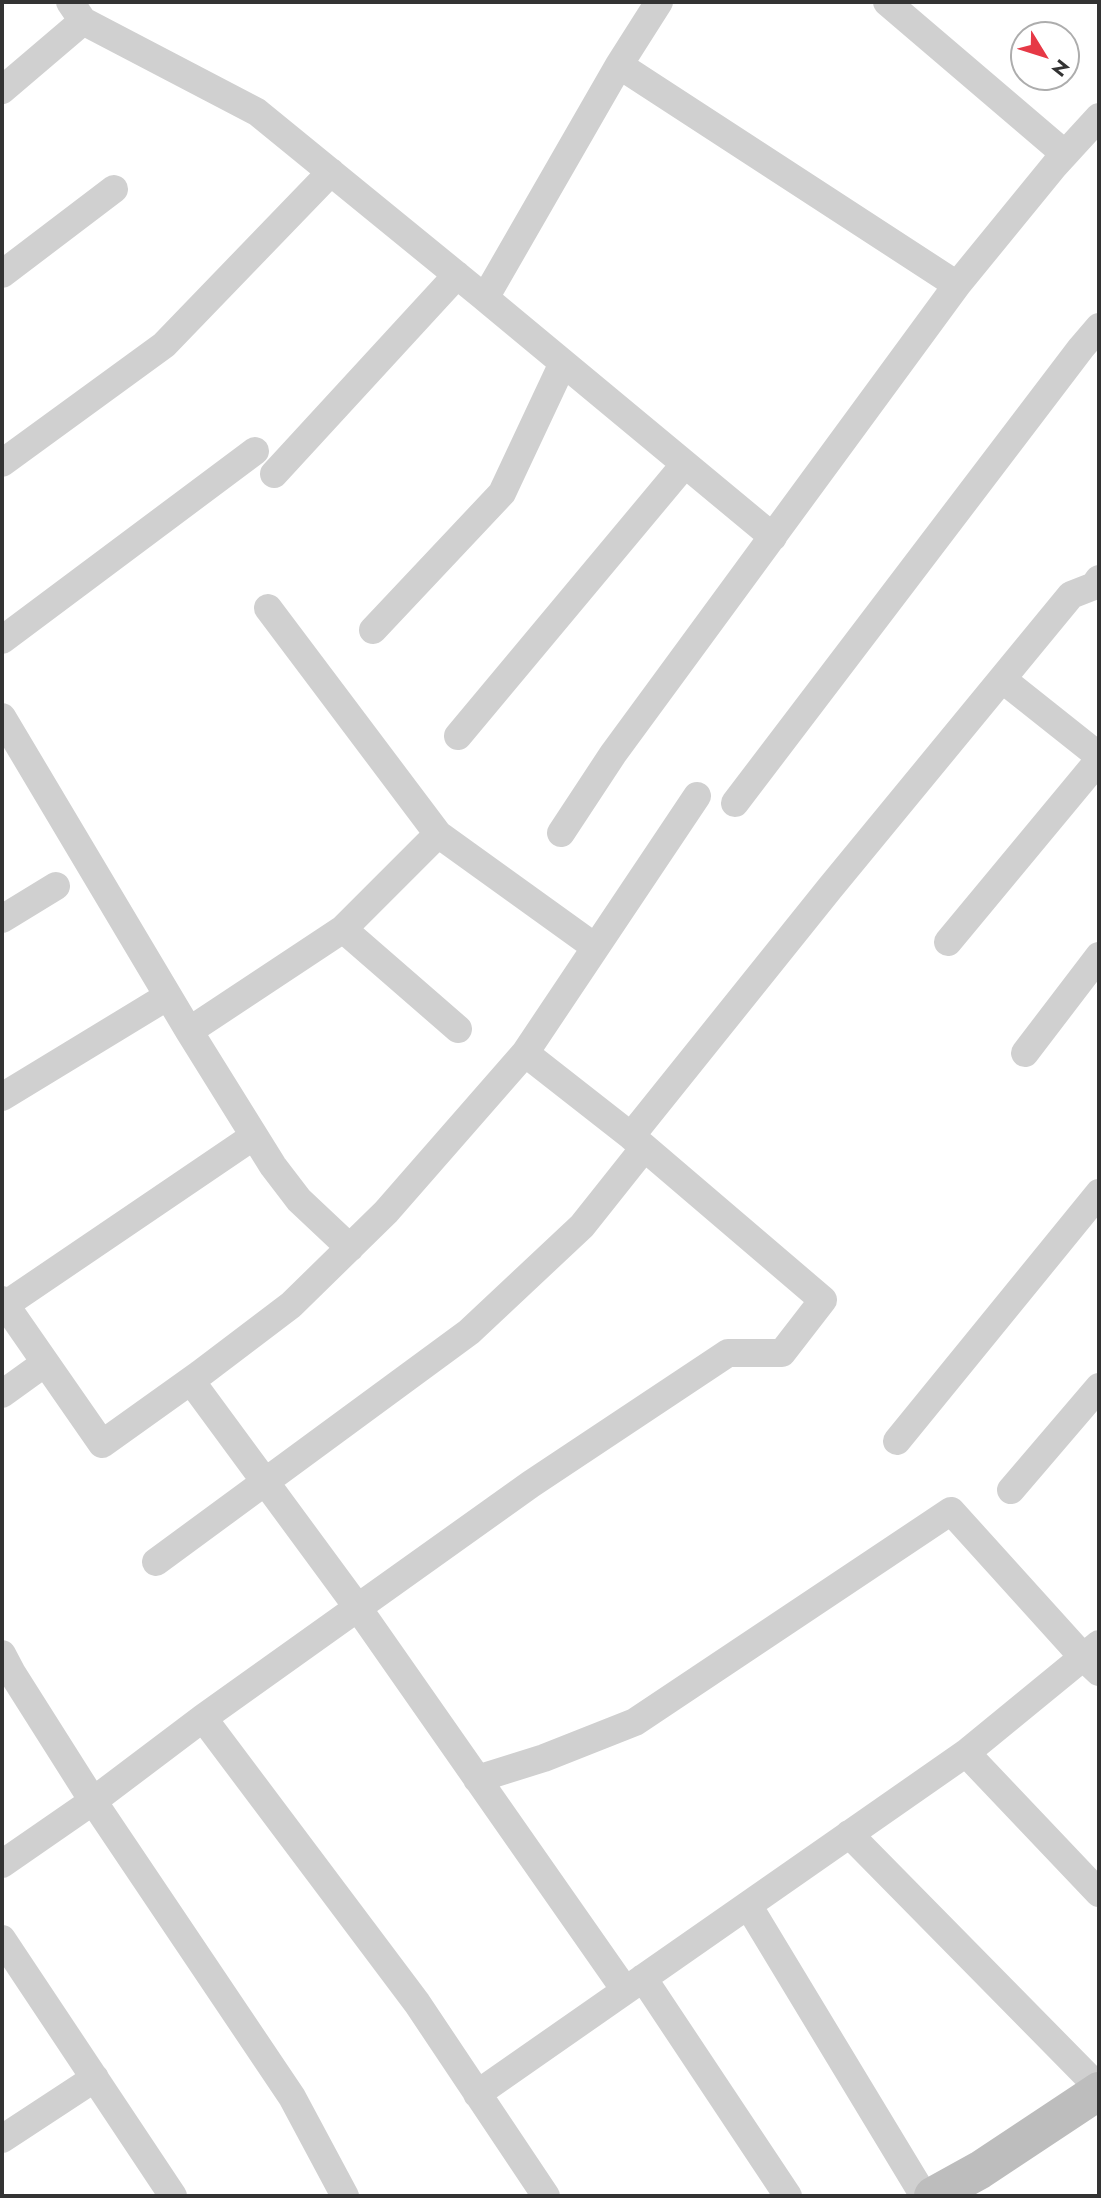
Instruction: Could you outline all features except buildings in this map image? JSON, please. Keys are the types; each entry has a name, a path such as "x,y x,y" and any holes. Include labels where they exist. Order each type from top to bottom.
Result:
{"street":[{"path":"485,298 619,65 659,2"},
{"path":"887,2 1065,154"},
{"path":"2,90 76,12 257,112 773,537"},
{"path":"619,65 957,285"},
{"path":"561,833 613,754 957,285 1099,117"},
{"path":"2,463 164,345 331,172"},
{"path":"2,274 114,189"},
{"path":"274,474 457,275"},
{"path":"735,803 1099,327"},
{"path":"373,630 502,493 563,363"},
{"path":"2,640 255,451"},
{"path":"458,736 685,464"},
{"path":"156,1562 470,1332 582,1226 637,1142 830,888 1071,595 1094,586 1099,579"},
{"path":"268,608 438,834 595,947"},
{"path":"948,942 1099,758 1002,679"},
{"path":"2,717 189,1031 273,1166 299,1200 350,1248"},
{"path":"254,1136 4,1302 102,1444 291,1305 386,1212 525,1053 697,796"},
{"path":"189,1031 343,929 438,834"},
{"path":"2,919 56,886"},
{"path":"343,929 458,1029"},
{"path":"1025,1053 1099,956"},
{"path":"2,1097 169,996"},
{"path":"2,1864 531,1484 728,1353 782,1353 823,1300 637,1142 525,1053"},
{"path":"897,1441 1099,1193"},
{"path":"2,1394 45,1363"},
{"path":"191,1381 358,1608 477,1779 634,1984 788,2196"},
{"path":"1011,1490 1099,1387"},
{"path":"477,1779 544,1758 635,1722 951,1511 1094,1658 966,1753 477,2094"},
{"path":"2,1654 93,1801 292,2097 345,2196"},
{"path":"203,1718 418,2003 545,2196"},
{"path":"966,1753 1099,1893"},
{"path":"849,1834 1099,2090 980,2169 933,2196"},
{"path":"748,1905 924,2196"},
{"path":"5,1952 95,2078 173,2196"},
{"path":"2,2138 95,2078"}]}
